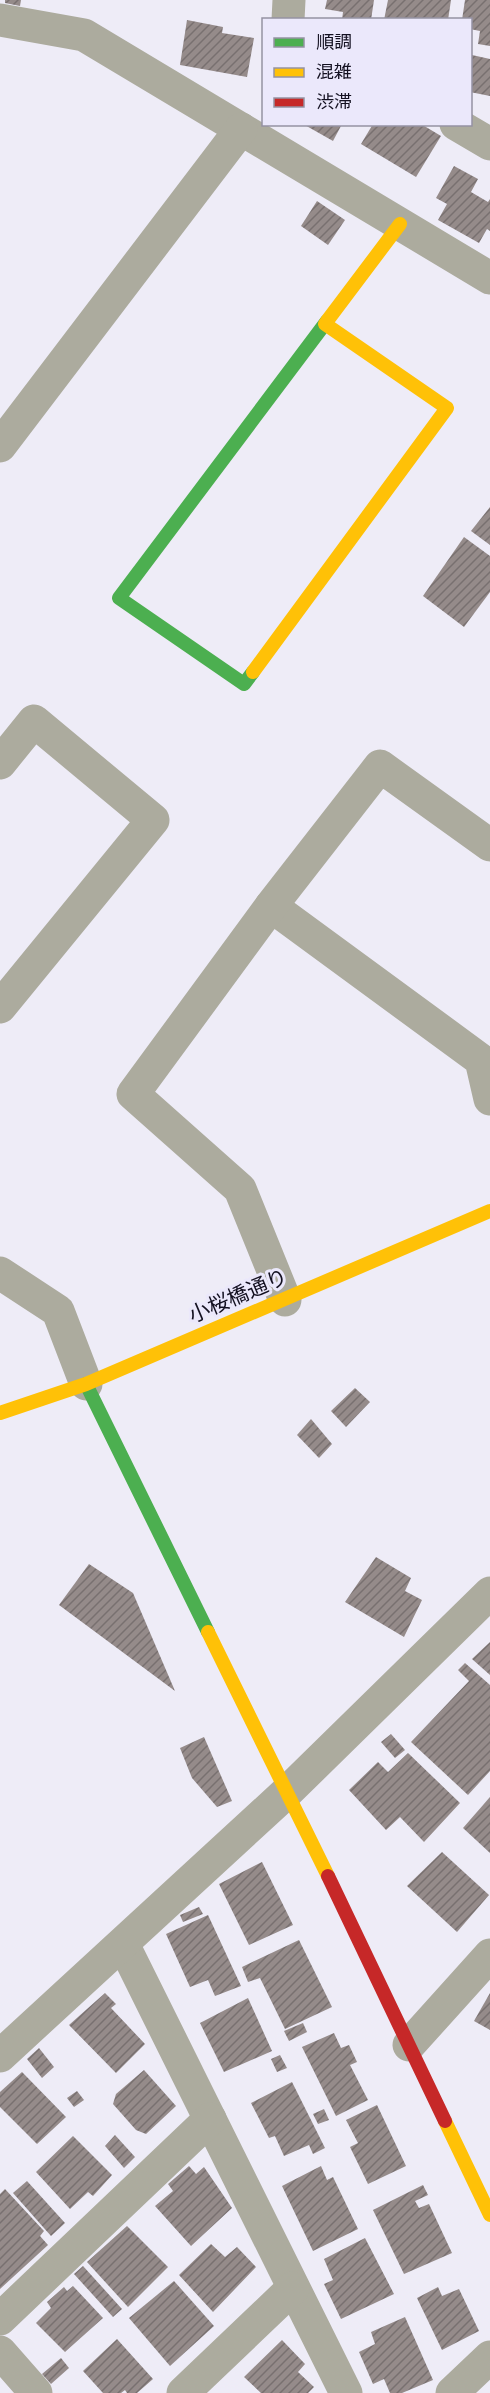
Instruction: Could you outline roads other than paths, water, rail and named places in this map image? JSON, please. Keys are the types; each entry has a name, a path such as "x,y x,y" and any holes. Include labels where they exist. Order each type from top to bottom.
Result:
{"street":[{"path":"288,18 289,0"},
{"path":"2,26 84,35 490,278"},
{"path":"459,126 490,144"},
{"path":"0,446 242,129"},
{"path":"325,324 447,408 244,684 119,598 400,224"},
{"path":"0,763 34,722 153,820 0,1007"},
{"path":"285,1300 240,1189 133,1094 271,906 380,766 490,845"},
{"path":"271,906 481,1060 490,1099"},
{"name":"小桜橋通り","path":"0,1413 86,1384 490,1211"},
{"path":"0,1273 58,1311 86,1384 287,1792 490,2215"},
{"path":"0,2056 287,1792 490,1593"},
{"path":"123,1944 346,2393"},
{"path":"409,2045 490,1955"},
{"path":"0,2319 210,2119"},
{"path":"183,2393 294,2288"},
{"path":"0,2352 36,2393"},
{"path":"452,2393 490,2357"}]}
